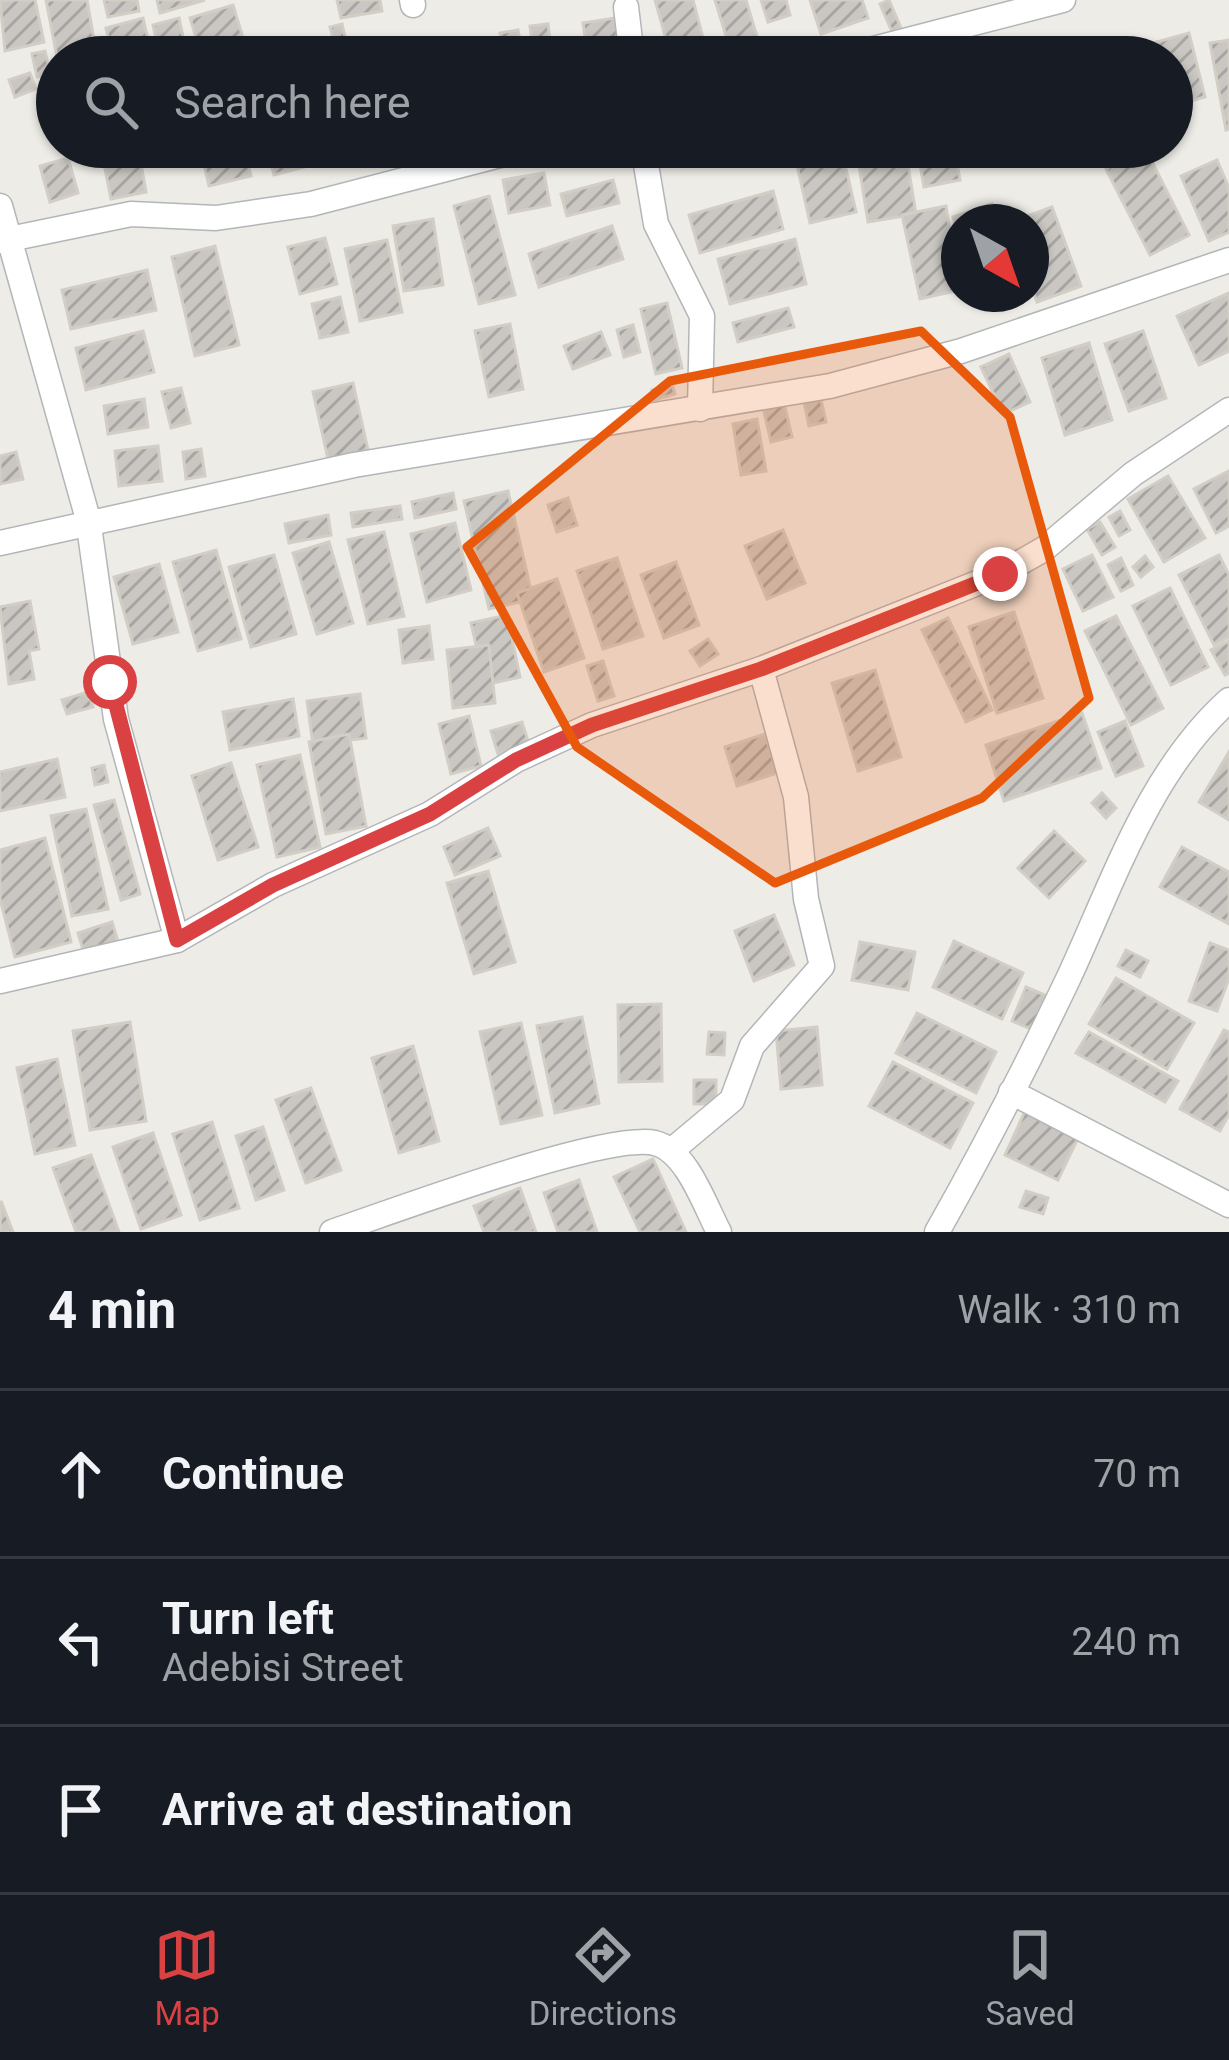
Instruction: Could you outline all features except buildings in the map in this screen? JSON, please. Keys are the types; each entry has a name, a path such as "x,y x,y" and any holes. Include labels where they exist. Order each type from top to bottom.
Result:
{"street":[{"path":"923,36 1063,0"},
{"path":"626,7 629,36"},
{"path":"4,240 131,214 217,218 311,204 450,168"},
{"path":"647,168 656,224 702,316 700,410"},
{"path":"0,206 4,240 88,519 116,719 177,940"},
{"path":"0,542 88,519 354,465 830,386 961,351 1229,260"},
{"path":"0,981 177,940 273,885 430,814 554,742 761,669 1030,557 1133,474 1229,410"},
{"path":"671,1151 732,1100 752,1046 811,985 822,966 806,899 796,796 761,669"},
{"path":"937,1232 1011,1092 1160,781 1190,735 1229,700"},
{"path":"1011,1092 1229,1205"},
{"path":"332,1232 487,1180 628,1143 656,1143 671,1151 719,1232"}],"highlighted area":[{"path":"921,331 1010,417 1089,698 982,798 775,883 577,747 467,547 670,381"}],"route":[{"path":"110,682 177,940 273,885 430,814 516,760 592,725 761,669 1000,574"}]}
